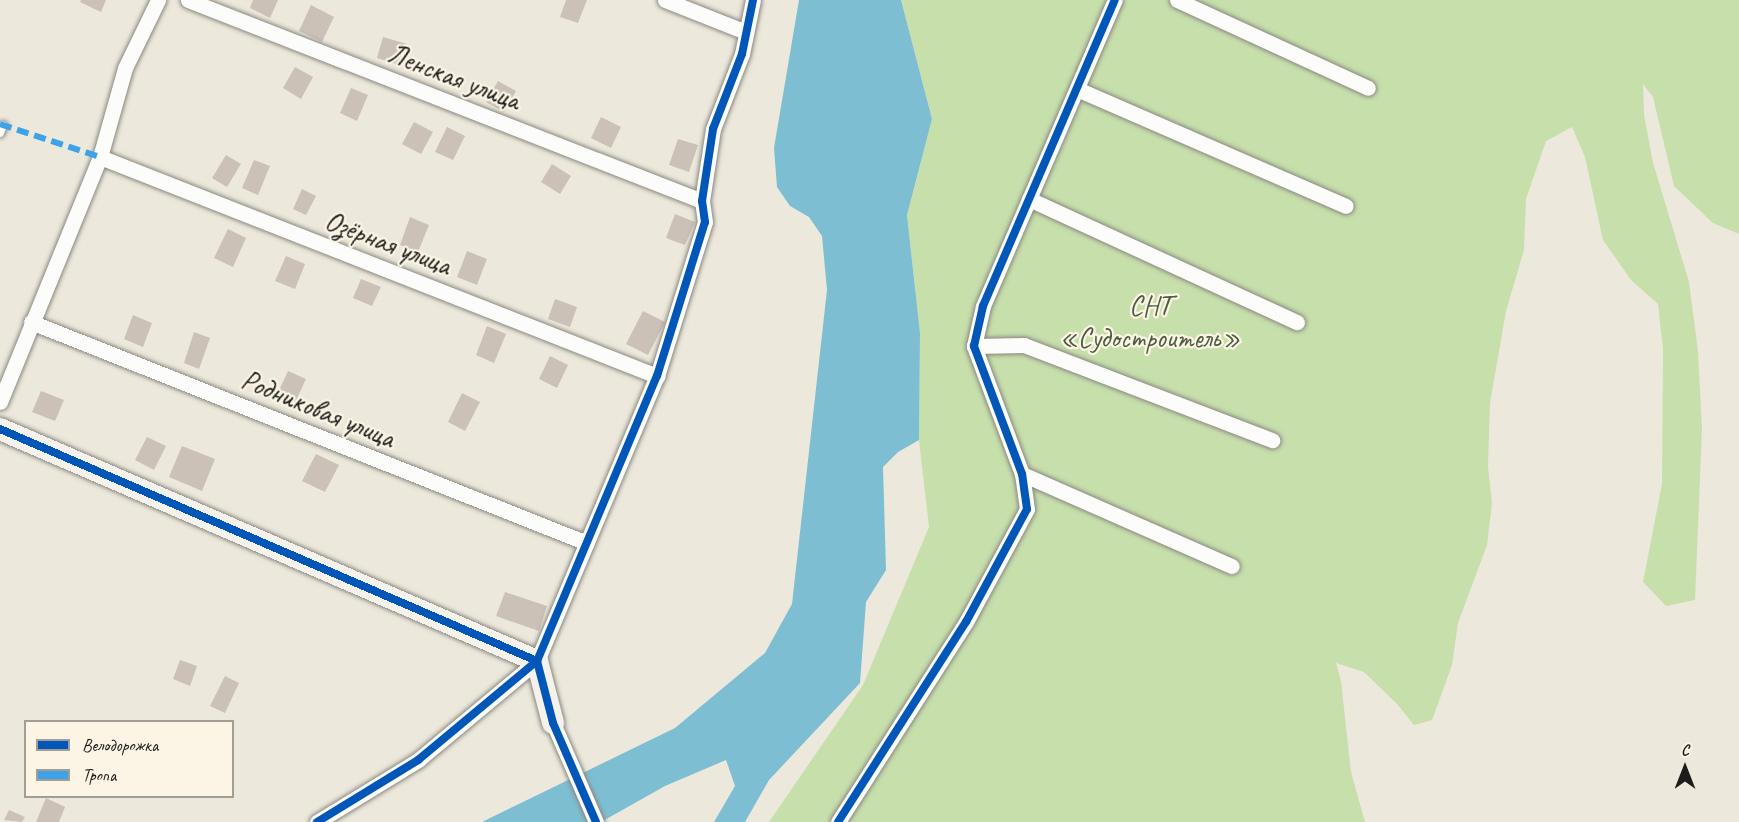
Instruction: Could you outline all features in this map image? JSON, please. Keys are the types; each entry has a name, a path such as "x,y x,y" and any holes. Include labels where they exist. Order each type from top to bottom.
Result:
{"street":[{"path":"0,402 100,157 125,68 158,0"},
{"name":"Ленская улица","path":"188,0 702,201"},
{"path":"665,0 746,32"},
{"path":"317,822 418,760 537,661 657,376 705,222 702,201 713,129 742,54 753,0"},
{"path":"838,822 966,622 1027,509 1022,474 974,346 983,306 1115,0"},
{"path":"1177,0 1368,88"},
{"path":"1077,89 1346,206"},
{"name":"Озёрная улица","path":"100,157 657,376"},
{"path":"1029,199 1297,322"},
{"name":"Родниковая улица","path":"31,322 587,543"},
{"path":"974,346 1024,345 1272,440"},
{"path":"0,429 537,661"},
{"path":"1022,474 1232,566"},
{"path":"537,661 553,723 596,822"}],"green space":[{"name":"СНТ «Судостроитель»","path":"901,0 1739,0 1739,234 1713,223 1674,186 1653,97 1643,84 1644,115 1653,163 1689,282 1698,351 1702,429 1695,600 1666,606 1643,582 1662,484 1663,349 1658,304 1631,280 1603,240 1585,157 1572,127 1546,141 1526,199 1524,250 1506,311 1490,403 1488,467 1492,503 1487,545 1458,623 1452,665 1432,720 1414,725 1397,704 1364,672 1336,663 1341,681 1351,772 1365,822 769,822 863,685 929,527 919,440 920,333 907,215 932,119"}],"water":[{"path":"799,0 901,0 932,119 907,215 920,333 919,440 898,452 883,467 886,570 866,602 860,683 769,780 745,822 714,822 735,786 726,760 665,786 601,822 482,822 675,728 765,653 792,604 827,290 822,236 809,217 790,206 777,187 774,148"}],"building":[{"path":"81,0 106,0 101,12 80,2"},
{"path":"253,0 278,0 270,18 250,8"},
{"path":"566,0 587,0 578,23 560,17"},
{"path":"311,5 334,17 322,42 299,31"},
{"path":"383,37 407,44 400,65 377,58"},
{"path":"295,67 313,77 301,99 283,88"},
{"path":"498,81 516,91 504,112 486,102"},
{"path":"351,88 368,95 357,121 340,113"},
{"path":"601,117 621,127 611,148 591,138"},
{"path":"414,122 433,132 421,154 402,144"},
{"path":"447,127 465,136 453,160 435,152"},
{"path":"678,139 698,145 689,172 669,165"},
{"path":"226,155 241,164 227,187 212,178"},
{"path":"254,160 270,166 258,195 242,188"},
{"path":"552,164 571,176 560,194 541,182"},
{"path":"302,189 316,196 306,215 293,209"},
{"path":"675,214 695,222 685,245 666,238"},
{"path":"410,217 429,225 418,252 400,245"},
{"path":"228,229 246,238 233,267 214,258"},
{"path":"467,251 487,259 477,285 457,277"},
{"path":"286,256 305,264 295,289 275,281"},
{"path":"361,279 381,287 372,306 353,298"},
{"path":"555,299 577,307 570,327 548,319"},
{"path":"643,311 665,322 648,355 626,344"},
{"path":"133,315 152,323 143,347 124,339"},
{"path":"487,326 506,334 494,363 476,355"},
{"path":"194,332 210,338 199,369 184,363"},
{"path":"550,356 568,365 557,388 539,379"},
{"path":"288,371 306,379 294,405 276,397"},
{"path":"41,391 64,400 55,421 32,412"},
{"path":"462,393 480,402 465,431 448,422"},
{"path":"147,437 166,446 154,470 135,460"},
{"path":"182,446 215,459 202,491 169,477"},
{"path":"316,454 339,465 325,492 302,481"},
{"path":"505,592 547,606 539,631 496,616"},
{"path":"180,660 197,666 190,686 173,679"},
{"path":"225,676 239,683 225,713 210,706"},
{"path":"46,798 65,807 59,822 36,822"},
{"path":"9,810 25,817 22,822 4,820"}],"marked path":[{"path":"0,124 100,157"}],"cycle path":[{"path":"317,822 418,760 537,661 657,376 705,222 702,201 713,129 742,54 753,0"},
{"path":"838,822 966,622 1027,509 1022,474 974,346 983,306 1115,0"},
{"path":"0,429 537,661 553,723 596,822"}]}
